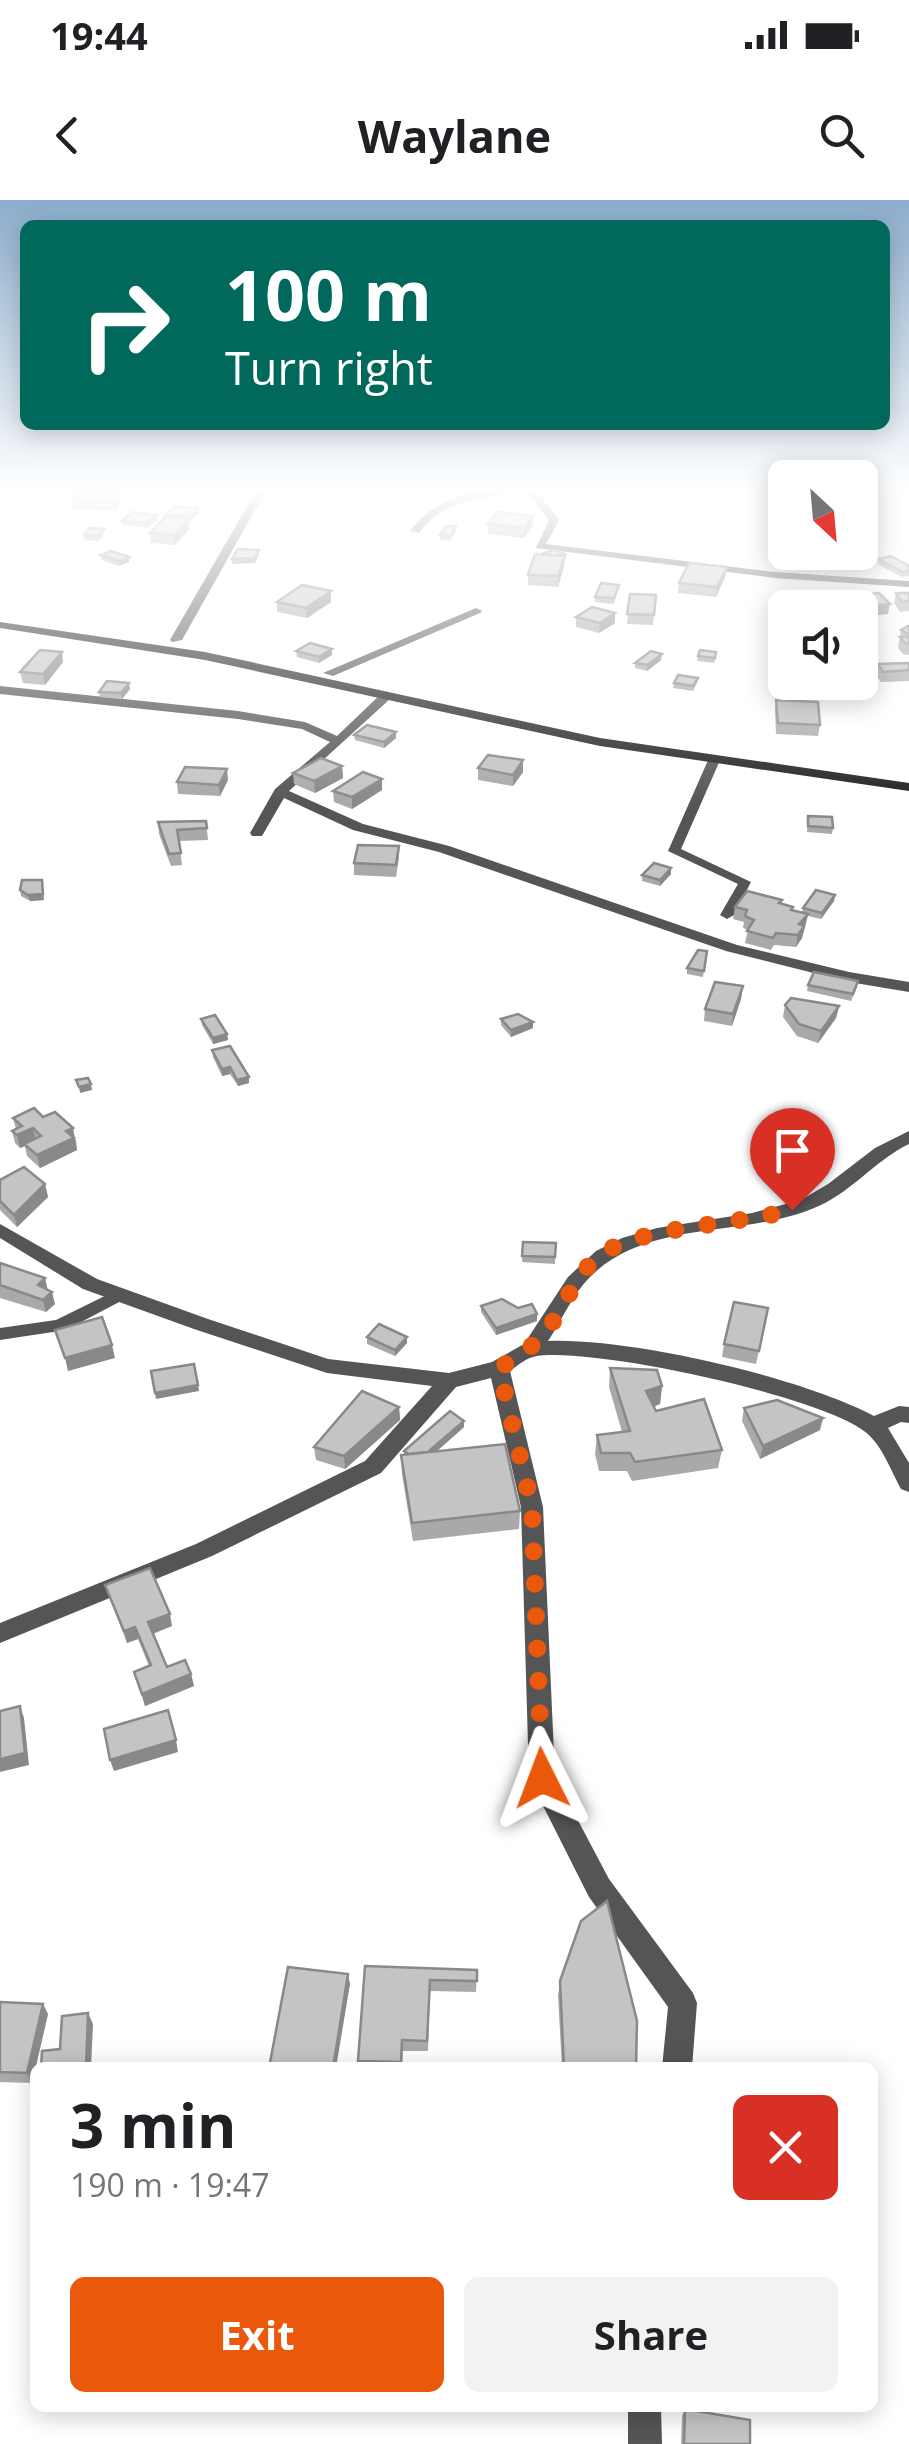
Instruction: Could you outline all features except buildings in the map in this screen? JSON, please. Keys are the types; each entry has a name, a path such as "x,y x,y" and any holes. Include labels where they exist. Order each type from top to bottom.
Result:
{"main road":[{"path":"0,616 176,640 616,732 909,774"},
{"path":"0,626 205,656 600,742 909,787"}],"street":[{"path":"176,640 203,594"},
{"path":"329,673 476,611"},
{"path":"0,690 238,714 305,726 339,741"},
{"path":"257,833 280,792 386,696"},
{"path":"280,792 312,802 368,831 443,849 619,912 825,971 909,987"},
{"path":"0,1230 117,1296 327,1366 449,1381 499,1368 530,1349 550,1326 581,1273 608,1250 808,1204 852,1176 864,1160 909,1136"},
{"path":"530,1349 693,1367 809,1397 873,1426 909,1483"},
{"path":"499,1368 532,1507 542,1778 599,1888 683,2003 678,2062"},
{"path":"0,1633 204,1550 372,1467 449,1381"},
{"path":"873,1426 899,1414 909,1414"},
{"path":"644,2444 645,2412"}],"lane":[{"path":"716,758 674,851 745,882 728,915"},
{"path":"0,1334 60,1326 117,1296"}],"route":[{"path":"542,1778 532,1507 499,1368 530,1349 550,1326 581,1273 608,1250 639,1240 792,1210"}]}
